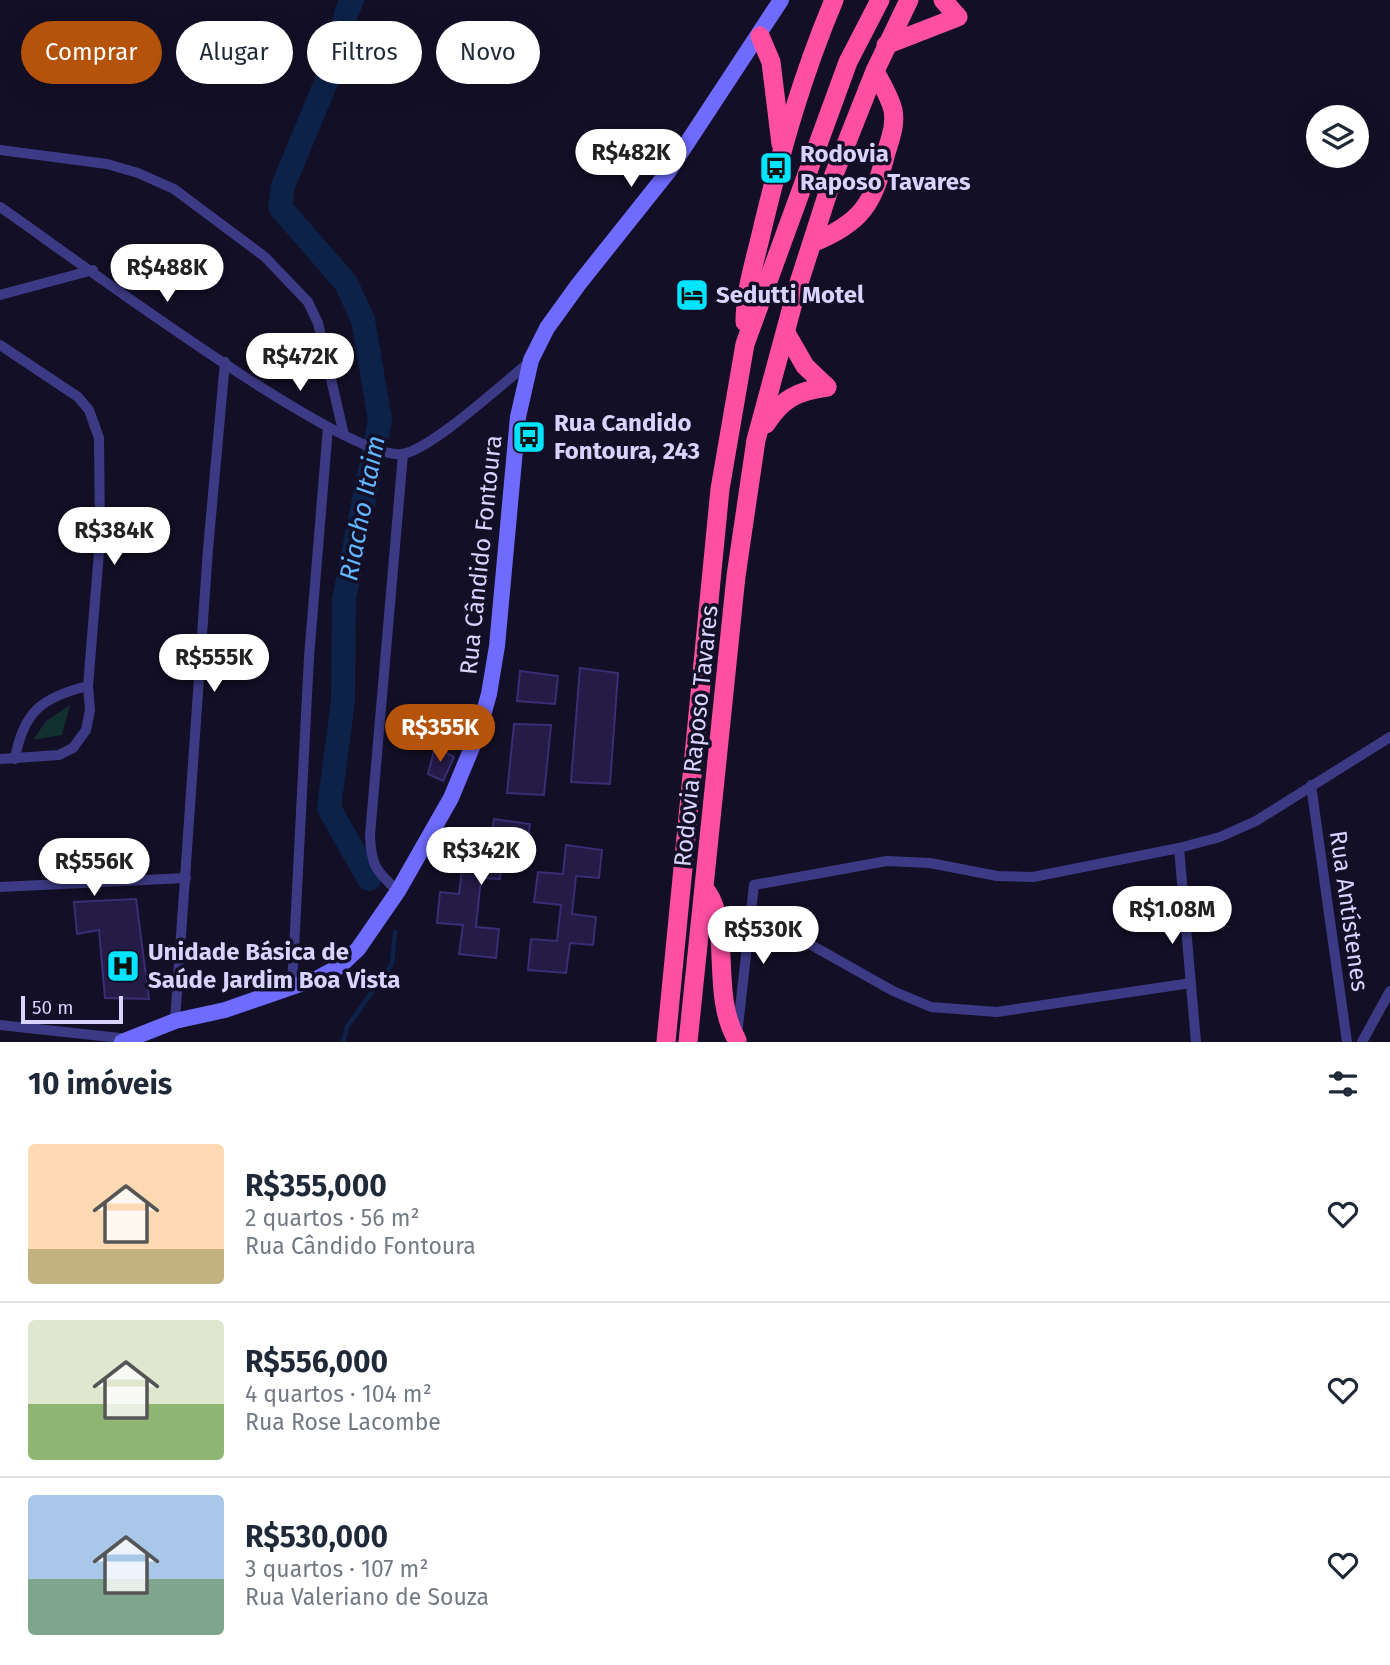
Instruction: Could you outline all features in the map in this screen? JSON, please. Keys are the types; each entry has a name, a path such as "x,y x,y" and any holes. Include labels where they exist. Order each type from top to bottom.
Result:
{"highway":[{"path":"745,344 747,295 782,149 806,65 834,0"},
{"name":"Rodovia Raposo Tavares","path":"666,1042 720,489 745,344 848,62 880,0"},
{"name":"Rodovia Raposo Tavares","path":"688,1042 732,616 756,440 833,177 886,45 909,0"},
{"path":"886,45 958,17 943,0"},
{"path":"760,36 771,62 782,149"},
{"path":"812,243 852,224 870,203 881,173 894,125 893,112 875,71"},
{"path":"756,440 785,399 798,392 827,387 805,366 786,333"},
{"path":"705,890 715,908 723,1006 738,1041"}],"main road":[{"name":"Rua Cândido Fontoura","path":"126,1041 174,1021 225,1010 318,978 340,966 372,932 398,891 451,798 478,733 489,694 497,646 518,417 531,360 555,318 668,172 760,36 781,0"}],"street":[{"path":"0,150 95,162 138,173 174,189 265,257 308,302 318,323 344,435"},
{"path":"0,207 225,362 328,428 389,453 403,454 426,444 531,360"},
{"path":"0,296 93,270"},
{"path":"0,345 78,397 89,410 99,438 100,540 86,730 73,748 59,755 0,760"},
{"path":"174,1021 208,549 225,362"},
{"path":"292,987 308,670 328,428"},
{"path":"398,891 382,877 370,859 370,835 403,454"},
{"path":"15,759 19,738 32,713 53,696 88,686"},
{"path":"738,1041 754,886 887,861 930,863 997,876 1033,877 1180,848 1220,837 1256,821 1390,737"},
{"name":"Rua Antístenes","path":"1311,785 1347,1042"},
{"path":"1180,848 1196,1042"},
{"path":"0,887 186,878"},
{"path":"751,911 893,991 931,1007 964,1012 997,1012 1191,983"},
{"path":"1362,1042 1390,991"},
{"path":"0,1025 126,1041"},
{"path":"54,1032 67,1042"}],"green space":[{"path":"70,705 62,735 33,740 46,721"}],"building":[{"path":"580,668 618,673 610,784 571,782"},
{"path":"520,671 558,676 555,704 517,701"},
{"path":"514,724 551,725 544,795 507,793"},
{"path":"435,747 454,757 443,781 428,774"},
{"path":"494,819 530,824 526,852 503,850 500,879 481,878 476,927 499,929 496,958 459,954 463,925 437,923 440,892 459,894 465,845 490,848"},
{"path":"566,845 602,850 599,878 576,876 572,914 596,917 593,945 570,943 566,973 528,970 531,939 557,941 561,905 534,902 538,872 563,874"},
{"name":"Unidade Básica de Saúde Jardim Boa Vista","path":"136,899 149,999 105,998 99,930 77,934 74,902"}],"waterway":[{"name":"Riacho Itaim","path":"352,0 346,14 341,46 283,186 280,207 346,283 363,320 380,420 344,599 343,700 329,808 369,879"},
{"name":"Riacho Itaim","path":"343,1042 347,1027 392,964 395,932"}],"place":[{"name":"Rodovia Raposo Tavares","path":"776,168"},
{"name":"Sedutti Motel","path":"692,295"},
{"name":"Rua Candido Fontoura, 243","path":"529,437"},
{"name":"Unidade Básica de Saúde Jardim Boa Vista","path":"123,966"}]}
